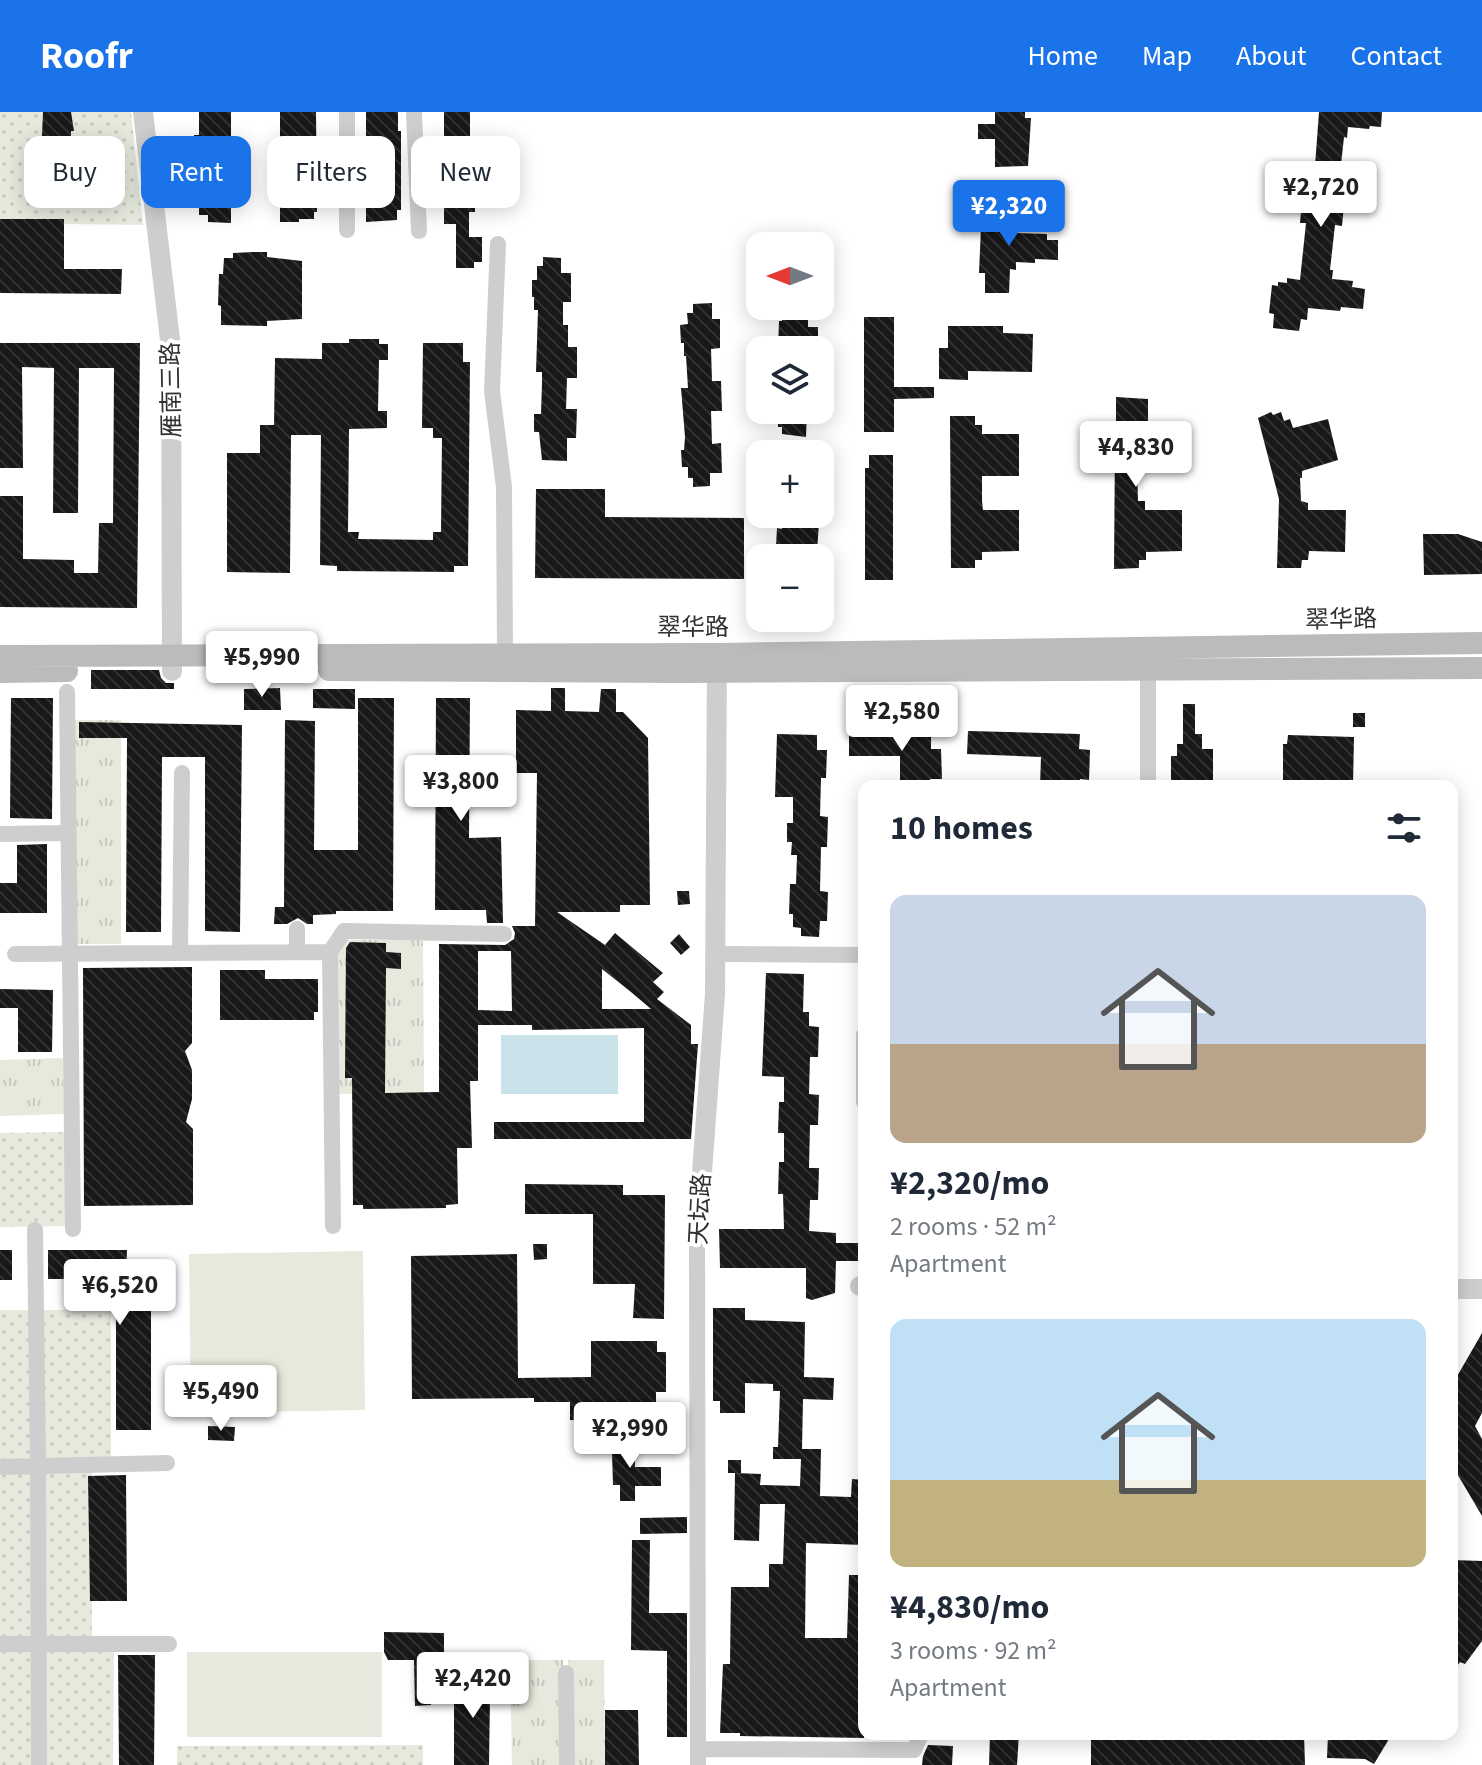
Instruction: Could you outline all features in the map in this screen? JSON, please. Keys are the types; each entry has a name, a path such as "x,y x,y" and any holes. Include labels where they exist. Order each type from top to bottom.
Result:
{"main road":[{"name":"翠华路","path":"0,672 172,663 505,653 718,662 1482,643"},
{"name":"翠华路","path":"0,656 172,663 718,662 1148,669 1482,668"}],"street":[{"name":"雁南三路","path":"143,112 171,348 172,663"},
{"path":"347,112 347,230"},
{"path":"414,112 419,231"},
{"path":"498,244 492,391 504,487 505,653"},
{"name":"天坛路","path":"698,1757 697,1241 715,994 718,662"},
{"path":"1148,669 1148,780"},
{"path":"67,692 73,1229"},
{"path":"180,953 182,773"},
{"path":"0,834 68,833"},
{"path":"297,929 297,952"},
{"path":"333,1226 330,952 344,931 504,934"},
{"path":"15,954 330,952"},
{"path":"716,954 858,955"},
{"path":"35,1230 39,1765"},
{"path":"1458,1289 1482,1289"},
{"path":"0,1467 167,1463"},
{"path":"0,1644 169,1644"},
{"path":"566,1673 567,1765"},
{"path":"698,1757 914,1750 918,1740"}],"green space":[{"path":"0,112 131,112 143,225 0,223"},
{"path":"74,720 121,720 121,944 74,944"},
{"path":"346,940 423,940 424,1093 336,1094 337,955"},
{"path":"63,1058 64,1114 0,1116 0,1060"},
{"path":"65,1132 67,1226 0,1227 0,1133"},
{"path":"363,1251 365,1410 191,1413 189,1254"},
{"path":"0,1310 111,1310 111,1465 92,1466 92,1642 114,1643 113,1765 0,1765"},
{"path":"187,1652 382,1652 382,1737 187,1737"},
{"path":"510,1660 563,1660 565,1765 512,1765"},
{"path":"568,1660 604,1660 605,1765 569,1765"},
{"path":"423,1745 423,1765 177,1765 177,1746"}],"water":[{"path":"501,1035 618,1035 618,1094 501,1094"}],"building":[{"path":"43,112 71,112 74,131 71,131 71,136 42,136"},
{"path":"199,112 231,112 231,136 194,136 199,135"},
{"path":"280,112 316,112 316,136 280,136"},
{"path":"366,112 398,112 398,131 401,131 401,210 397,210 397,220 366,222 366,208 395,208 395,136 366,136"},
{"path":"444,112 470,112 470,136 444,136"},
{"path":"995,112 1025,112 1025,118 1031,118 1028,166 995,167 995,139 978,139 978,124 995,124"},
{"path":"1319,112 1382,112 1381,127 1348,127 1347,138 1344,137 1339,183 1346,184 1342,226 1335,225 1330,270 1333,270 1332,279 1353,281 1352,287 1365,289 1363,309 1341,307 1340,311 1308,308 1307,320 1301,319 1299,331 1273,328 1274,314 1269,313 1272,285 1287,283 1287,278 1300,280 1306,223 1300,223 1301,212 1297,211 1299,189 1304,190 1305,178 1314,179"},
{"path":"986,204 1010,204 1009,221 1016,221 1016,233 1047,234 1047,240 1058,240 1058,260 1016,262 1016,270 1010,269 1009,293 985,293 985,273 979,273 981,227 985,227"},
{"path":"199,208 231,208 231,223 208,222 208,215 199,215"},
{"path":"280,208 317,208 314,219 280,222"},
{"path":"444,208 475,208 475,212 469,212 469,237 482,237 482,262 474,262 474,268 456,268 456,224 444,224"},
{"path":"0,219 64,219 64,269 122,269 121,294 0,293"},
{"path":"267,252 267,257 302,261 302,319 267,321 267,326 221,325 219,274 223,274 224,258 233,258 233,253"},
{"path":"543,257 561,258 561,273 571,273 571,302 563,302 563,325 568,325 568,347 577,347 577,378 567,378 566,409 577,409 576,438 567,438 567,461 542,460 539,432 534,432 534,414 541,414 542,372 536,372 538,310 534,310 532,280 537,280 537,266 543,266"},
{"path":"712,303 712,319 720,319 720,348 711,349 712,381 721,381 722,411 711,411 712,444 721,443 722,473 710,473 710,486 693,487 693,478 688,478 688,467 682,467 681,450 684,450 685,437 681,388 688,388 680,325 688,324 687,313 693,313 693,304"},
{"path":"864,317 894,317 894,387 934,387 934,398 894,399 894,432 864,432"},
{"path":"808,320 808,327 818,327 818,336 778,336 779,321"},
{"path":"948,326 1003,326 1003,333 1033,334 1032,372 968,371 968,380 939,379 939,348 948,348"},
{"path":"349,339 379,339 379,344 388,344 388,360 379,360 378,411 387,411 387,428 349,429 348,532 359,532 358,539 433,540 433,532 441,532 442,438 433,438 433,428 422,428 423,343 463,343 463,362 470,362 468,566 454,566 454,572 337,571 337,566 320,565 321,435 291,435 290,573 227,572 227,453 260,453 260,425 274,425 275,358 322,359 322,343 349,343"},
{"path":"0,343 140,343 137,608 0,607 0,496 23,496 23,559 74,560 74,573 98,573 99,523 113,523 114,368 79,368 78,513 53,513 54,368 22,367 23,468 0,468"},
{"path":"1116,397 1148,399 1153,446 1148,446 1148,466 1137,467 1138,501 1145,501 1145,510 1182,510 1182,551 1146,552 1146,560 1139,560 1139,568 1114,569 1115,442 1096,442 1096,426 1116,426"},
{"path":"1271,412 1273,415 1281,412 1284,421 1290,419 1293,428 1328,419 1338,460 1302,471 1301,501 1308,503 1308,510 1346,510 1345,552 1309,551 1308,560 1302,560 1301,568 1277,568 1279,499 1258,418"},
{"path":"950,416 975,416 975,425 982,425 982,434 1019,434 1019,476 982,476 982,501 983,510 1019,510 1019,551 982,552 982,560 975,560 975,568 951,568"},
{"path":"778,424 806,424 806,437 782,434 782,427"},
{"path":"869,455 893,455 893,580 865,580 865,468 869,468"},
{"path":"536,489 605,489 605,517 744,518 744,579 535,578"},
{"path":"777,528 819,528 818,544 776,544"},
{"path":"1423,534 1458,534 1482,542 1482,574 1424,575"},
{"path":"91,670 159,670 166,683 174,683 174,689 91,689"},
{"path":"280,688 281,710 244,710 244,689"},
{"path":"551,688 565,688 565,711 599,712 601,689 616,689 616,712 623,712 648,738 650,905 620,905 620,912 557,912 605,945 615,933 663,973 653,982 664,992 657,999 691,1025 691,1044 698,1044 691,1139 494,1139 494,1122 644,1122 644,1028 532,1030 532,1025 478,1025 478,1081 470,1081 472,1148 457,1148 458,1204 446,1205 446,1208 363,1209 363,1205 353,1205 352,1078 345,1078 346,948 350,942 386,943 386,952 401,953 401,969 386,968 385,1093 439,1092 439,944 505,945 514,939 512,926 535,926 537,773 516,773 516,710 551,711","holes":["478,951 511,951 512,1011 478,1010","602,969 631,992 651,1009 602,1009"]},
{"path":"313,689 355,689 355,709 313,708"},
{"path":"11,698 53,698 52,819 10,818"},
{"path":"358,698 394,698 393,911 336,911 336,914 313,915 313,924 298,918 287,924 274,924 275,907 284,907 285,720 315,721 314,850 358,850"},
{"path":"436,698 470,698 469,838 501,837 503,923 487,923 486,910 435,910"},
{"path":"1183,704 1195,704 1195,734 1202,734 1202,749 1213,749 1213,780 1171,780 1171,756 1177,756 1177,744 1183,744"},
{"path":"1353,713 1365,713 1365,727 1353,727"},
{"path":"79,722 242,725 240,932 205,931 205,757 162,757 161,932 126,932 127,738 79,738"},
{"path":"931,731 931,749 941,749 942,779 900,780 900,756 849,756 849,732"},
{"path":"968,731 1080,734 1079,749 1090,750 1089,780 1040,780 1041,757 967,754"},
{"path":"777,734 817,735 817,750 827,750 826,778 821,778 820,816 828,817 827,847 821,847 820,891 828,892 827,921 820,921 819,937 801,936 801,928 793,927 793,914 789,914 790,884 796,884 797,855 791,855 792,842 787,842 787,823 793,823 793,797 775,797"},
{"path":"1288,735 1354,737 1353,780 1283,780 1283,744 1287,744"},
{"path":"47,844 47,913 0,913 0,883 17,883 17,845"},
{"path":"677,891 689,891 690,904 678,905"},
{"path":"679,934 690,947 681,955 670,943"},
{"path":"192,967 192,1043 185,1051 192,1070 192,1099 186,1122 193,1129 193,1205 84,1206 83,968"},
{"path":"220,970 265,970 265,979 318,979 318,1012 314,1012 314,1020 220,1020"},
{"path":"766,973 804,974 803,1012 809,1012 809,1026 819,1027 818,1057 810,1057 809,1094 819,1095 818,1125 810,1125 809,1168 819,1168 818,1200 810,1200 809,1231 836,1233 836,1243 858,1243 858,1261 836,1261 835,1293 812,1300 806,1298 806,1268 720,1268 719,1229 784,1229 783,1194 778,1194 779,1162 784,1162 784,1133 778,1133 779,1102 784,1102 784,1077 762,1076"},
{"path":"0,989 53,990 52,1052 18,1052 18,1008 0,1008"},
{"path":"525,1184 623,1185 623,1195 665,1195 664,1319 633,1318 635,1284 593,1284 593,1214 525,1214"},
{"path":"533,1244 547,1244 547,1259 534,1260"},
{"path":"0,1250 12,1250 12,1280 0,1280"},
{"path":"48,1250 127,1250 126,1277 151,1277 151,1430 116,1430 116,1279 48,1279"},
{"path":"517,1254 518,1378 591,1377 591,1341 657,1341 657,1352 666,1352 666,1392 656,1392 656,1415 594,1415 594,1420 570,1420 570,1402 534,1402 534,1398 412,1399 411,1256"},
{"path":"713,1308 745,1308 745,1320 805,1322 804,1377 834,1378 833,1400 803,1399 802,1449 821,1449 820,1496 851,1497 852,1479 858,1480 858,1545 806,1543 805,1638 847,1638 849,1575 858,1575 858,1738 720,1733 723,1664 730,1664 731,1587 769,1587 769,1564 783,1564 785,1504 760,1504 759,1541 734,1540 735,1473 761,1474 760,1485 800,1486 801,1459 773,1459 773,1447 778,1447 780,1391 773,1391 773,1384 745,1383 745,1413 720,1413 720,1401 713,1401"},
{"path":"1482,1333 1482,1413 1475,1426 1482,1439 1482,1516 1458,1475 1458,1375"},
{"path":"208,1426 235,1427 234,1441 208,1440"},
{"path":"634,1439 635,1467 661,1467 661,1486 635,1486 635,1501 620,1501 620,1485 613,1485 612,1453 607,1453 607,1440"},
{"path":"728,1460 741,1460 741,1473 728,1473"},
{"path":"126,1475 127,1601 90,1601 88,1476"},
{"path":"687,1517 687,1533 640,1534 640,1518"},
{"path":"632,1540 650,1540 649,1613 687,1613 687,1737 667,1737 667,1651 631,1650"},
{"path":"1458,1560 1482,1561 1482,1641 1465,1664 1460,1662 1458,1665"},
{"path":"384,1632 444,1633 444,1660 431,1660 431,1705 415,1706 414,1660 388,1660 384,1652"},
{"path":"118,1655 155,1655 154,1765 119,1765"},
{"path":"454,1677 475,1677 475,1683 503,1681 504,1697 490,1698 489,1765 454,1765"},
{"path":"605,1710 638,1710 639,1765 605,1765"},
{"path":"990,1740 1019,1740 1017,1765 989,1765"},
{"path":"1091,1740 1304,1740 1305,1765 1091,1765"},
{"path":"1328,1740 1388,1740 1374,1764 1365,1759 1327,1758"},
{"path":"928,1745 953,1746 952,1765 922,1765"}]}
